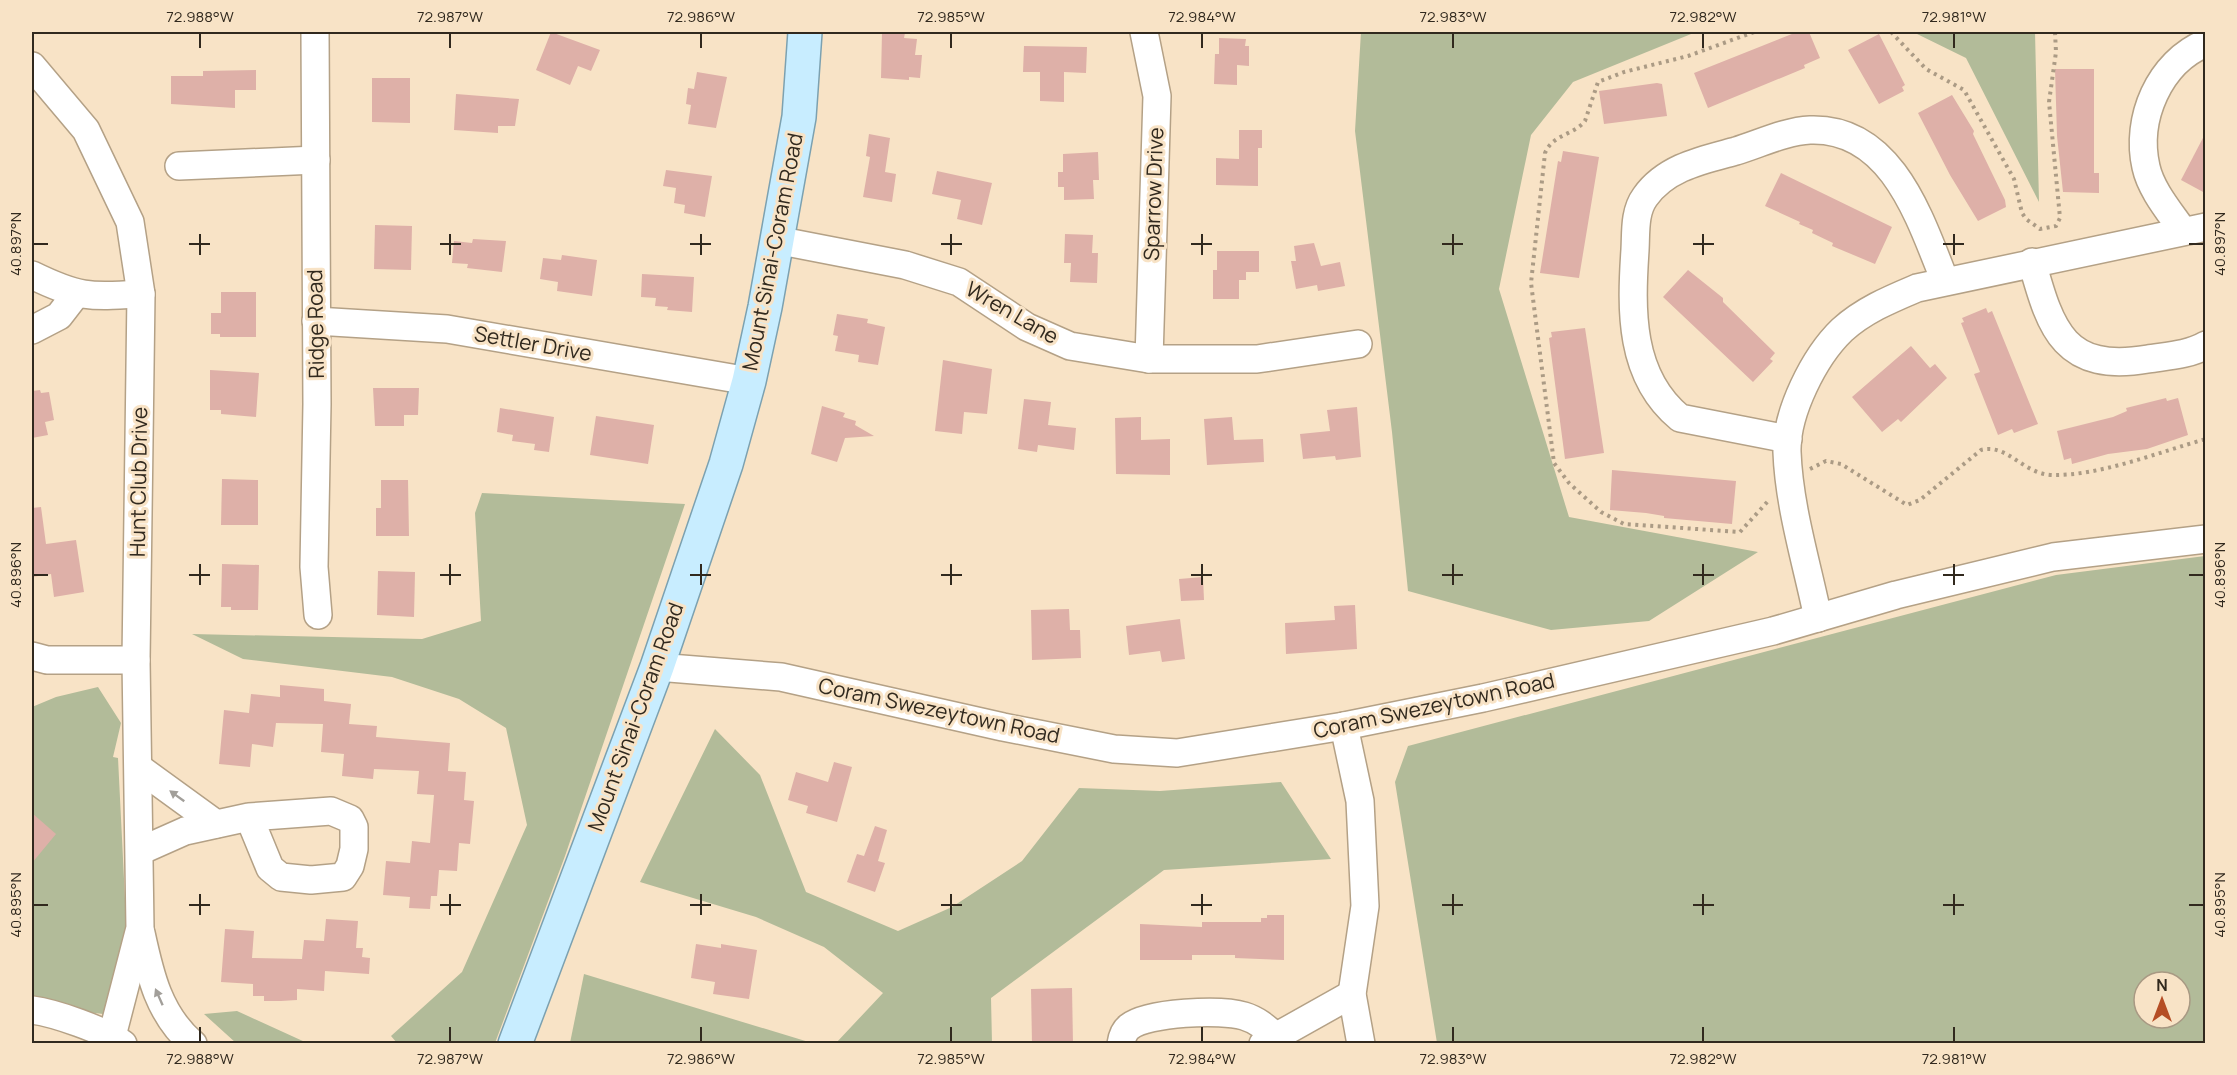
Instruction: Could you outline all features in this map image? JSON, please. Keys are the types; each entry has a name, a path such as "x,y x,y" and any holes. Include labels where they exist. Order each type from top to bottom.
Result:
{"main road":[{"name":"Mount Sinai-Coram Road","path":"515,1044 657,667 720,485 749,381 776,240 799,117 805,32"}],"street":[{"name":"Ridge Road","path":"315,32 317,404 314,567 318,615"},
{"name":"Sparrow Drive","path":"1144,32 1157,96 1149,358"},
{"path":"2194,229 2155,189 2146,169 2143,142 2149,107 2163,78 2175,61 2205,44"},
{"name":"Hunt Club Drive","path":"32,66 86,130 130,222 141,294 136,660 140,928 154,985 177,1038"},
{"path":"1788,439 1680,418 1666,407 1652,387 1637,348 1633,290 1638,211 1644,197 1656,184 1670,173 1700,161 1807,130 1828,130 1853,137 1877,153 1897,176 1926,233 1945,281"},
{"path":"179,166 316,160"},
{"path":"1818,618 1791,487 1787,450 1792,412 1816,364 1842,330 1878,304 1917,288 2194,229"},
{"name":"Wren Lane","path":"776,240 905,265 948,278 959,282 1027,327 1070,346 1149,358 1257,359 1358,344"},
{"path":"2032,262 2048,317 2063,341 2082,354 2104,362 2129,363 2183,354 2205,345"},
{"path":"32,275 76,294 92,297 141,294"},
{"path":"32,330 59,316 76,294"},
{"name":"Settler Drive","path":"315,321 447,329 749,381"},
{"name":"Coram Swezeytown Road","path":"657,667 781,676 1003,727 1114,749 1177,753 1344,726 1627,666 1773,631 1896,595 2053,557 2205,539"},
{"path":"37,661 136,660"},
{"path":"1344,726 1360,801 1365,906 1352,994 1361,1044"},
{"path":"139,768 216,825"},
{"path":"140,851 186,831 249,817"},
{"name":"Hunt Club Drive","path":"32,1010 103,1037 140,928"},
{"path":"1121,1044 1122,1037 1129,1028 1143,1021 1217,1012 1242,1015 1258,1021 1269,1040 1352,994"}],"path":[{"path":"1891,32 1926,69 1964,90 2014,179 2022,213 2033,226 2040,229 2056,226 2060,218 2049,102 2056,52 2055,32"},
{"path":"1804,474 1826,461 1841,464 1906,505 1920,500 1981,450 1991,448 2000,450 2016,463 2039,473 2054,475 2097,470 2205,440"}],"green space":[{"path":"1361,32 1696,32 1573,82 1531,135 1499,289 1569,517 1758,552 1649,621 1551,630 1408,591 1392,432 1355,131"},
{"path":"1913,32 2035,32 2039,202 1966,58"},
{"path":"482,493 685,504 565,856 495,1043 397,1043 391,1036 462,972 527,825 506,728 459,699 392,677 243,659 192,634 422,639 481,621 475,513"},
{"path":"2205,556 2205,1043 1437,1043 1395,782 1408,746 2056,575"},
{"path":"98,687 121,723 113,757 118,758 127,939 103,1014 32,1005 32,707 56,697"},
{"path":"715,729 760,775 806,892 898,931 952,907 1022,861 1079,788 1160,791 1281,782 1331,859 1164,870 991,998 992,1043 836,1043 883,993 824,947 756,917 640,882"},
{"path":"584,974 812,1043 570,1043"},
{"path":"237,1011 308,1043 236,1043 204,1014"}],"building":[{"path":"551,32 600,50 591,71 578,66 570,85 536,70"},
{"path":"882,32 905,33 904,38 917,39 915,55 922,55 920,78 909,77 909,80 881,78"},
{"path":"1797,32 1809,32 1820,58 1804,65 1805,68 1708,108 1694,73"},
{"path":"1879,34 1905,85 1902,87 1904,91 1879,104 1848,50"},
{"path":"1219,38 1246,39 1245,46 1249,46 1249,66 1237,65 1237,85 1214,84 1215,54 1219,54"},
{"path":"1024,46 1087,47 1086,73 1064,72 1064,102 1040,101 1040,72 1023,72"},
{"path":"2055,69 2094,69 2094,173 2099,173 2099,193 2063,192 2057,136"},
{"path":"256,70 256,90 235,90 235,108 171,104 171,76 203,76 203,71"},
{"path":"697,72 727,77 716,128 688,124 691,105 686,104 688,88 694,89"},
{"path":"372,78 410,78 410,123 372,122"},
{"path":"1662,84 1667,116 1604,124 1599,91"},
{"path":"456,94 519,99 515,126 498,126 498,133 454,130"},
{"path":"1952,95 1974,131 1973,134 2005,200 2006,207 1978,221 1950,175 1918,113"},
{"path":"1239,130 1262,130 1262,148 1258,148 1258,186 1216,185 1216,158 1239,159"},
{"path":"869,134 890,138 885,172 896,174 892,202 863,197 870,157 866,156"},
{"path":"2205,134 2205,193 2181,180"},
{"path":"1563,151 1599,157 1579,278 1540,273 1558,161 1561,162"},
{"path":"1098,152 1099,180 1093,180 1094,199 1064,200 1064,187 1058,187 1058,172 1063,172 1063,154"},
{"path":"666,170 712,176 705,217 684,213 685,205 674,203 676,188 663,186"},
{"path":"937,171 992,183 982,225 957,219 961,200 932,194"},
{"path":"1781,173 1892,227 1875,264 1832,246 1833,243 1812,233 1813,230 1799,224 1800,222 1765,206"},
{"path":"375,225 412,226 411,270 374,269"},
{"path":"1065,234 1093,235 1092,253 1098,253 1097,283 1070,282 1071,263 1064,263"},
{"path":"473,239 506,241 502,272 467,268 468,264 452,263 454,241 472,243"},
{"path":"1314,243 1321,266 1340,262 1345,286 1318,291 1317,285 1296,289 1291,261 1296,261 1294,246"},
{"path":"1217,251 1259,251 1259,272 1246,272 1246,280 1239,280 1239,299 1213,299 1213,270 1217,270"},
{"path":"562,255 597,260 592,296 557,291 558,282 540,279 543,258 561,260"},
{"path":"1688,270 1723,298 1723,302 1775,353 1770,359 1773,361 1753,382 1663,297"},
{"path":"642,274 694,277 692,312 667,310 668,307 655,306 656,298 641,297"},
{"path":"221,292 256,292 256,337 220,337 220,334 211,334 211,313 221,313"},
{"path":"1986,308 1988,313 1992,311 2038,424 2014,433 2012,429 1998,435 1974,374 1980,372 1961,323 1964,322 1962,318"},
{"path":"837,314 868,319 867,323 885,327 878,365 858,362 859,355 835,351 838,336 833,335"},
{"path":"1585,328 1604,453 1565,459 1549,338 1552,337 1551,332"},
{"path":"1911,346 1930,368 1935,364 1947,378 1901,422 1898,419 1882,432 1852,397"},
{"path":"943,360 992,369 987,414 964,412 962,434 935,431"},
{"path":"210,370 259,373 256,417 221,414 221,410 210,410"},
{"path":"373,388 419,388 418,415 404,415 404,426 375,426"},
{"path":"40,390 41,393 49,392 54,420 45,422 48,435 32,438 32,391"},
{"path":"2166,398 2167,401 2178,398 2188,435 2147,449 2108,454 2072,464 2071,458 2064,460 2057,431 2113,417 2127,411 2126,408"},
{"path":"1024,399 1051,402 1048,425 1076,428 1074,450 1038,445 1037,452 1018,449"},
{"path":"822,406 845,413 843,417 856,421 855,425 874,436 845,438 837,462 811,454"},
{"path":"1357,407 1361,457 1336,460 1335,456 1303,459 1300,434 1330,431 1327,410"},
{"path":"500,408 554,417 549,452 534,450 535,444 512,441 513,435 497,432"},
{"path":"596,416 654,425 648,464 590,455"},
{"path":"1141,417 1141,440 1170,439 1170,475 1116,474 1115,418"},
{"path":"1232,417 1234,440 1263,439 1264,462 1207,465 1204,419"},
{"path":"1612,470 1736,481 1732,524 1610,510"},
{"path":"222,479 258,480 258,525 221,525"},
{"path":"381,480 408,480 409,536 376,536 376,508 381,508"},
{"path":"41,507 46,544 76,540 84,592 54,597 51,574 32,577 32,508"},
{"path":"222,564 259,565 258,610 231,610 231,607 221,607"},
{"path":"378,571 415,572 414,617 377,615"},
{"path":"1203,577 1204,600 1181,601 1179,579"},
{"path":"1355,605 1357,649 1286,654 1285,623 1335,620 1334,606"},
{"path":"1069,609 1070,630 1080,630 1081,658 1032,660 1031,610"},
{"path":"1180,619 1185,659 1162,662 1160,651 1129,655 1126,626"},
{"path":"280,685 324,689 324,701 351,704 349,724 377,726 376,737 450,743 448,771 466,772 464,800 474,801 470,844 459,843 457,871 439,870 437,896 431,896 430,909 409,908 410,897 383,895 386,861 410,863 412,841 430,843 434,795 417,794 419,771 374,769 373,779 342,776 344,754 321,752 323,724 276,723 273,747 252,744 250,767 219,764 224,710 249,713 251,694 280,697"},
{"path":"834,762 852,767 837,822 806,813 808,806 788,800 796,772 828,782"},
{"path":"32,813 56,834 32,863"},
{"path":"875,826 887,830 878,861 885,863 875,892 847,882 857,854 864,856"},
{"path":"1267,915 1284,915 1284,960 1235,958 1235,955 1192,955 1192,960 1140,960 1140,924 1202,927 1202,922 1261,922 1261,918 1267,918"},
{"path":"326,919 358,921 356,948 363,948 362,957 370,958 369,974 325,971 324,991 297,989 297,1000 281,1001 264,1001 264,996 253,996 253,984 221,982 225,929 254,931 252,958 302,959 304,940 324,941"},
{"path":"696,944 721,948 721,944 757,950 749,999 713,994 715,982 691,978"},
{"path":"1072,988 1073,1044 1032,1044 1031,989"}]}
